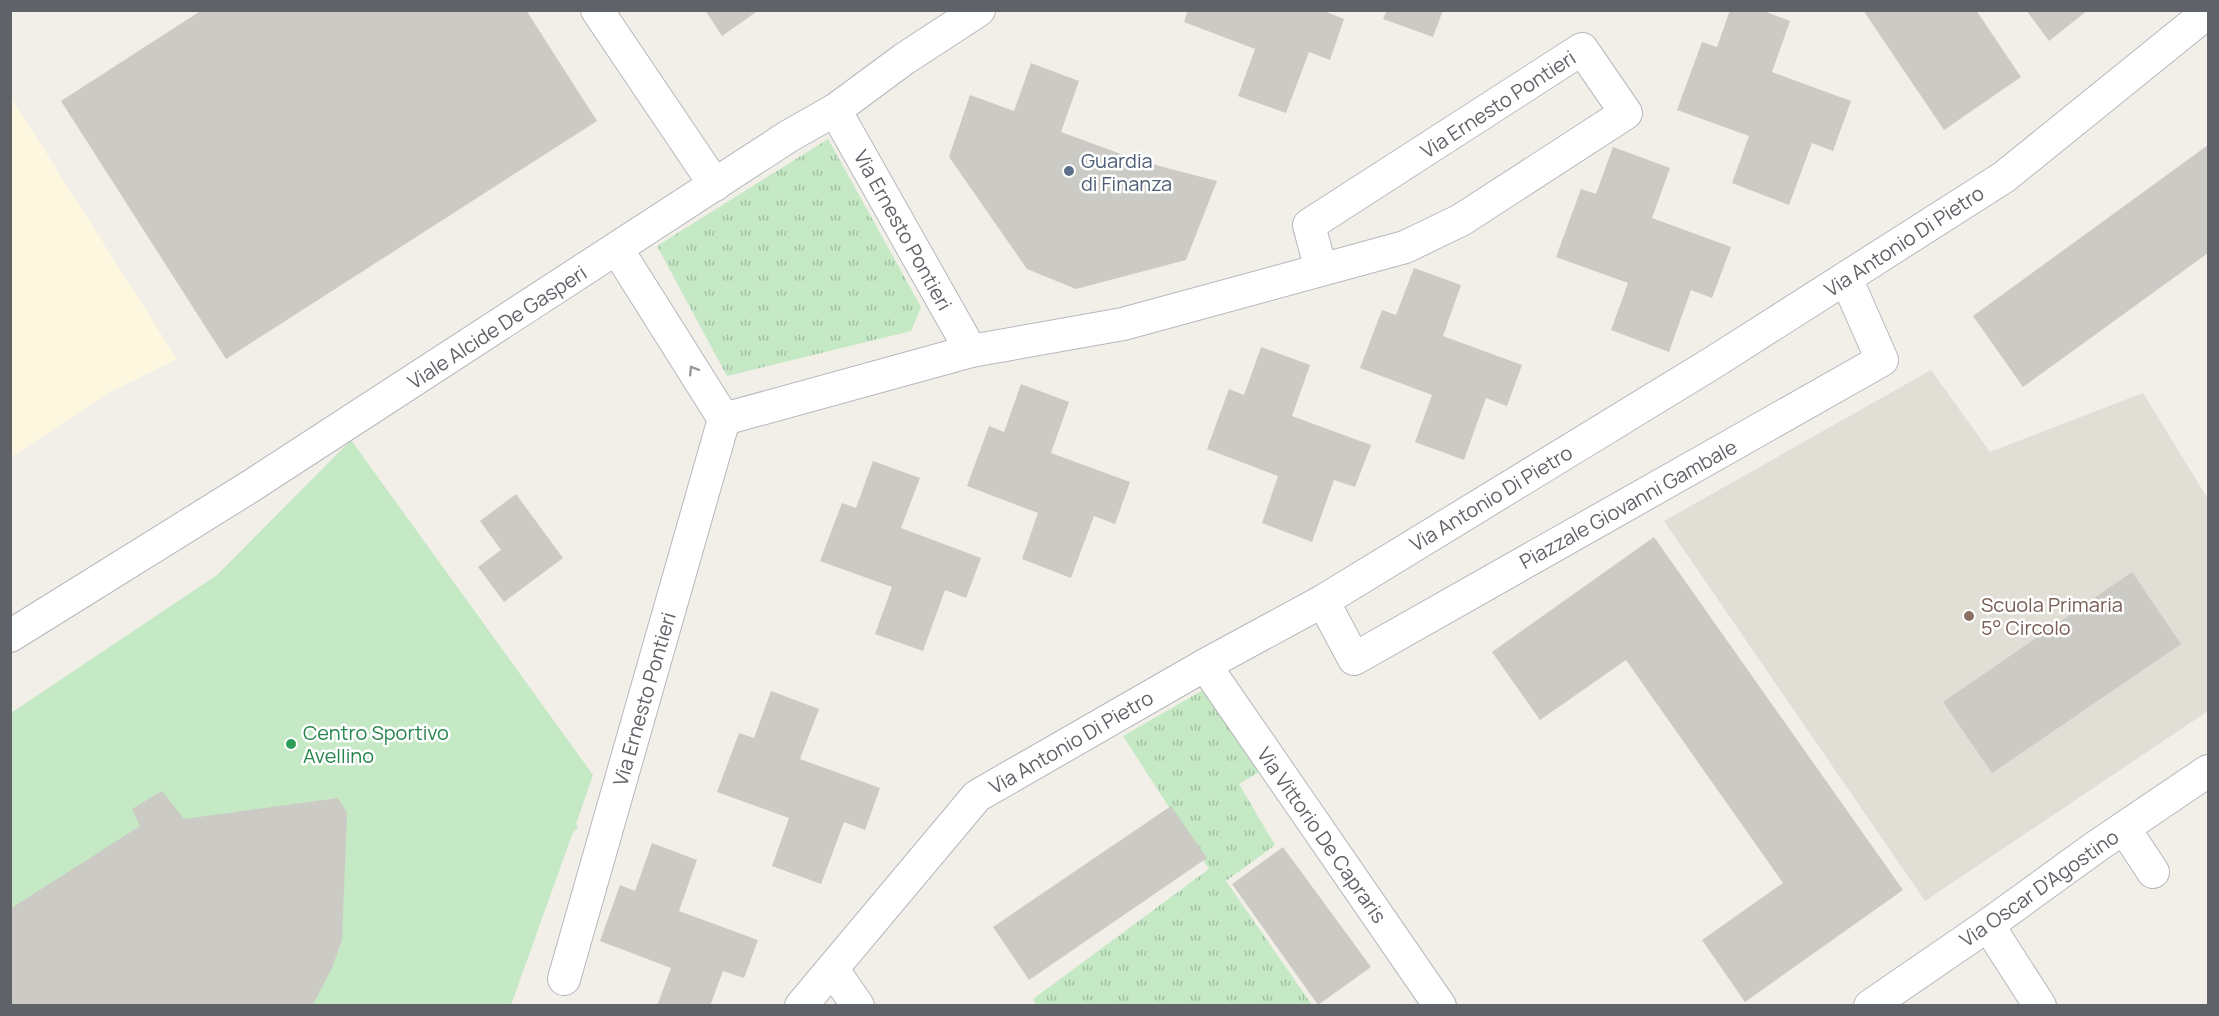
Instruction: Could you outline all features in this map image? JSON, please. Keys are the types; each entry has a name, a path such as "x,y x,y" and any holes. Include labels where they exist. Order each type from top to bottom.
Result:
{"street":[{"path":"597,10 715,185"},
{"name":"Viale Alcide De Gasperi","path":"10,636 251,486 789,136 835,110 904,59 979,10"},
{"name":"Via Antonio Di Pietro","path":"801,1005 977,796 1205,665 1323,601 1714,362 1846,278 2004,177 2208,12"},
{"name":"Via Ernesto Pontieri","path":"564,980 724,419 971,351 1124,324 1405,247 1461,220 1626,113 1582,49 1309,225 1321,270"},
{"name":"Via Ernesto Pontieri","path":"835,110 971,351"},
{"path":"617,249 724,419"},
{"name":"Piazzale Giovanni Gambale","path":"1323,601 1354,659 1882,360 1846,278"},
{"name":"Via Vittorio De Capraris","path":"1205,665 1440,1005"},
{"name":"Via Oscar D'Agostino","path":"1870,1005 2208,771"},
{"path":"2124,828 2153,872"},
{"path":"1988,925 2040,1005"},
{"path":"832,970 858,1005"}],"shaded area":[{"path":"10,96 177,359 114,390 11,457"},
{"name":"Scuola Primaria 5° Circolo","path":"1931,370 1990,452 2143,393 2208,499 2208,711 1925,901 1664,521"}],"green space":[{"path":"828,139 921,307 911,331 727,376 657,246"},
{"name":"Centro Sportivo Avellino","path":"351,440 593,775 576,824 578,828 573,832 511,1005 11,1006 11,713 217,575"},
{"path":"1205,689 1261,771 1239,784 1275,845 1226,881 1312,1005 1037,1006 1033,999 1209,869 1123,736"}],"building":[{"path":"202,10 526,10 597,121 226,359 61,101"},
{"path":"705,10 759,10 722,36"},
{"path":"1188,10 1321,10 1344,19 1330,60 1309,52 1286,113 1238,96 1255,49 1184,22"},
{"path":"1387,10 1443,10 1433,37 1383,19"},
{"path":"1730,10 1761,10 1790,21 1772,72 1851,101 1833,151 1812,143 1789,205 1732,183 1749,136 1677,110 1702,42 1717,47"},
{"path":"1863,10 1976,10 2021,77 1944,130"},
{"path":"2026,10 2088,10 2049,41"},
{"name":"Guardia di Finanza","path":"1031,63 1079,81 1061,132 1140,161 1217,181 1186,260 1076,289 1027,269 949,157 970,95 1014,111"},
{"path":"2208,145 2208,253 2023,387 1973,316"},
{"path":"1613,147 1670,168 1652,218 1731,247 1712,298 1691,290 1669,352 1611,330 1628,283 1556,257 1581,189 1596,194"},
{"path":"1414,268 1461,285 1443,336 1522,365 1507,406 1486,398 1464,460 1415,442 1432,395 1360,368 1382,310 1396,315"},
{"path":"1261,347 1310,365 1292,416 1371,445 1355,487 1334,480 1312,542 1262,523 1278,476 1207,449 1229,389 1244,395"},
{"path":"1021,384 1069,402 1051,453 1130,482 1115,524 1094,516 1071,578 1022,559 1038,513 967,486 989,426 1004,432"},
{"path":"873,461 920,478 901,528 981,558 966,598 945,590 923,651 875,634 892,587 820,561 842,503 856,508"},
{"path":"516,494 563,558 504,602 478,567 501,550 480,521"},
{"path":"1654,537 1903,890 1745,1002 1702,940 1783,883 1626,660 1540,720 1492,652"},
{"path":"2132,572 2181,644 1992,773 1943,702"},
{"path":"771,691 819,709 800,759 880,788 865,830 844,822 821,884 772,866 789,818 717,792 739,733 754,738"},
{"name":"Centro Sportivo Avellino","path":"162,791 184,819 338,798 347,813 342,940 332,968 312,1006 10,1006 10,909 140,826 132,809"},
{"path":"1171,806 1207,858 1029,980 993,927"},
{"path":"652,843 697,860 679,911 758,940 744,978 723,971 710,1006 657,1006 671,968 600,941 620,885 635,891"},
{"path":"1283,847 1371,967 1318,1005 1232,884"}],"place":[{"name":"Guardia di Finanza","path":"1069,171"},
{"name":"Scuola Primaria 5° Circolo","path":"1969,616"},
{"name":"Centro Sportivo Avellino","path":"291,744"}]}
